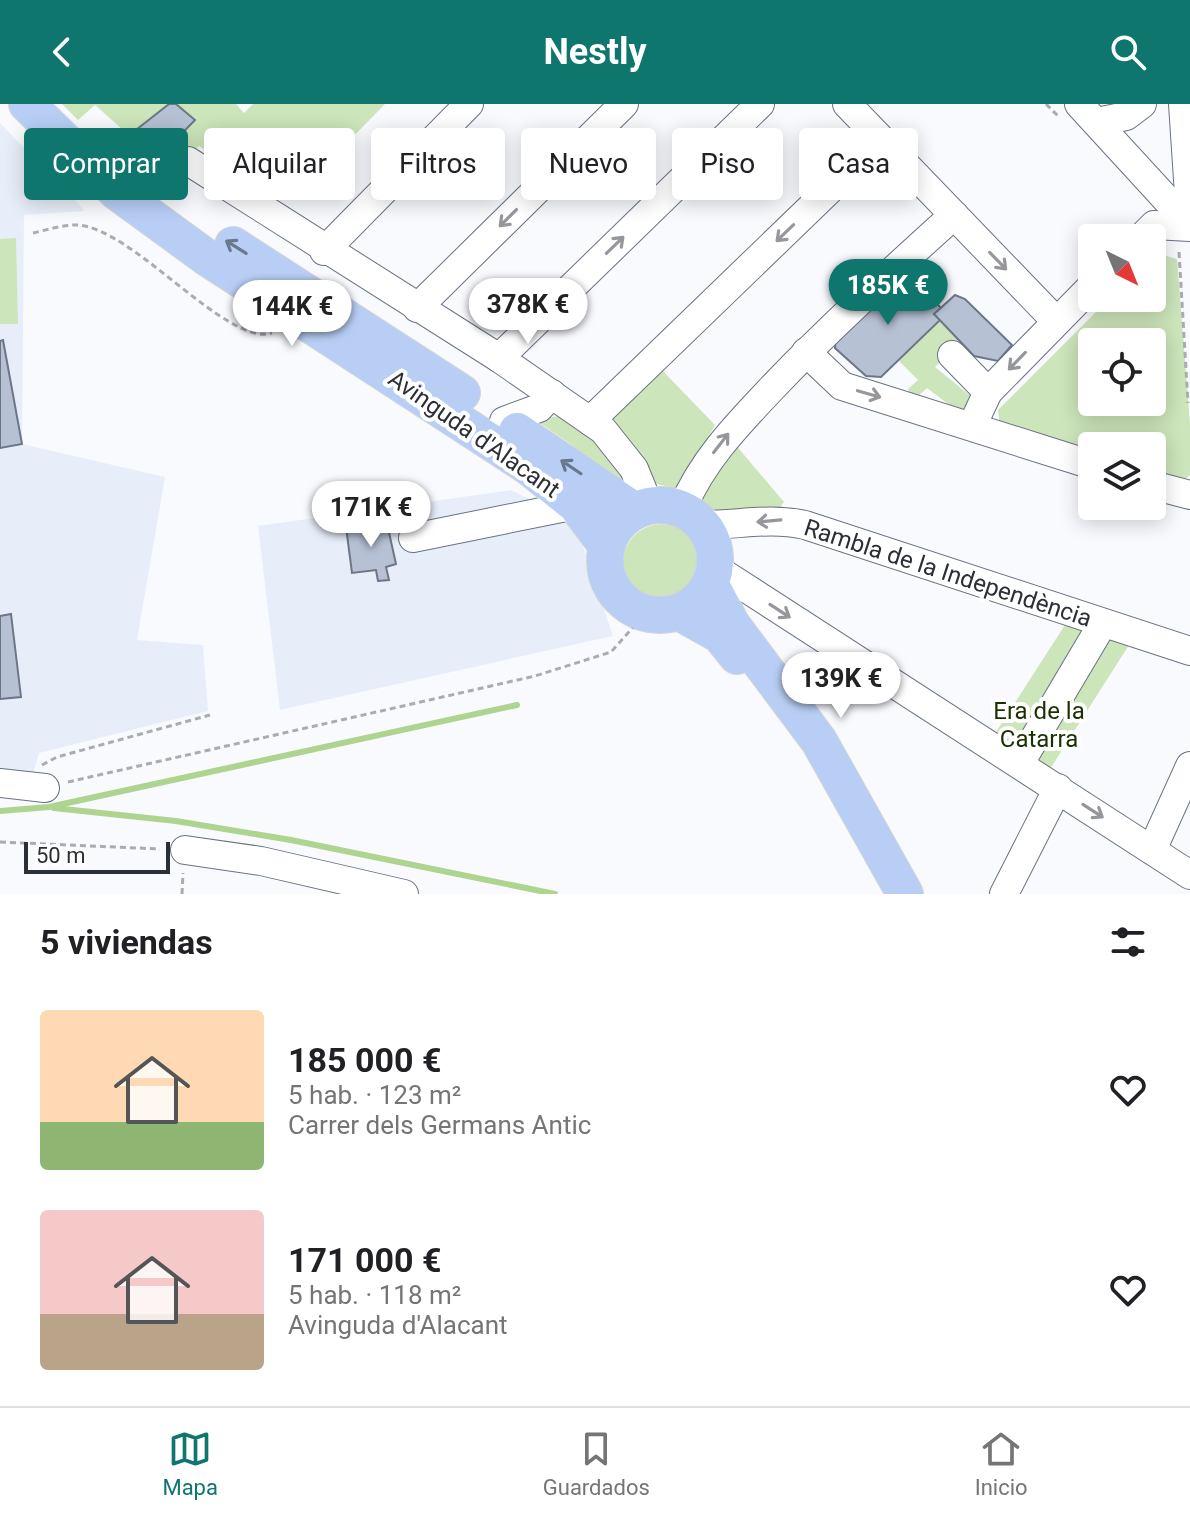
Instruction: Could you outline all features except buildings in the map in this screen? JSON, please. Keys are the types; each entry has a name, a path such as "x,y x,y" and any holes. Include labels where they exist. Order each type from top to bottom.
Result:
{"main road":[{"name":"Avinguda d'Alacant","path":"27,104 117,192 206,257 529,467 576,505 607,546"},
{"name":"Avinguda d'Alacant","path":"62,104 123,165 171,204 639,510"},
{"path":"887,894 823,778 769,695 720,635 616,595 606,571 607,546 622,520 656,505 692,517 711,538 712,576 732,625 819,741 905,894"},
{"path":"662,613 692,605 712,576"}],"street":[{"path":"324,251 469,104"},
{"path":"417,308 624,104"},
{"path":"499,358 760,104"},
{"path":"847,104 870,128"},
{"path":"1088,113 1126,116 1142,104"},
{"path":"1183,104 1190,210"},
{"path":"1088,113 1190,226"},
{"path":"188,161 324,251 499,358 603,430 634,469 643,491 639,510"},
{"path":"918,178 1056,321"},
{"path":"590,421 819,200"},
{"path":"692,517 695,477 730,432 806,352 954,215"},
{"path":"1166,225 1190,226"},
{"path":"972,426 988,392 1078,300"},
{"path":"806,352 842,386 1078,460"},
{"path":"952,355 988,392"},
{"path":"504,421 539,408 552,394"},
{"path":"1166,489 1190,495"},
{"path":"413,538 576,505"},
{"name":"Rambla de la Independència","path":"692,517 743,525 776,518 805,525 1190,651"},
{"path":"712,576 1020,763 1152,850 1186,881"},
{"path":"1020,763 1103,623"},
{"path":"1152,850 1190,766"},
{"path":"0,783 40,787"},
{"path":"1004,894 1058,788"},
{"path":"185,850 320,884 404,894"}],"path":[{"path":"33,233 77,225 109,235 236,326 266,335 306,322"},
{"path":"1180,260 1188,403"},
{"path":"210,715 47,761 36,772 40,787 535,676 611,652 662,613"},
{"path":"0,842 185,850"}],"shaded area":[{"path":"0,123 24,148 24,200 74,200 85,211 24,215 22,444 165,477 137,640 203,645 208,711 39,753 32,777 0,776"},
{"path":"511,490 575,522 613,636 280,710 258,526"}],"green space":[{"path":"62,104 236,104 244,113 253,104 385,104 355,135 355,128 204,128 204,149 199,146 188,158 188,128 121,128 95,105 78,120"},
{"path":"16,238 18,324 0,324 0,239"},
{"path":"1166,256 1177,259 1190,424 1190,475 1176,487 1166,484 1166,432 1078,432 1078,454 1000,428 998,410 1078,330 1078,416 1166,416 1166,328 1080,328 1096,312 1166,312"},
{"path":"940,321 961,343 935,367 973,398 960,413 927,388 917,397 910,395 908,389 918,380 899,361"},
{"path":"656,364 715,425 677,489 653,483 609,418"},
{"path":"569,415 600,437 636,495 557,449 572,445 534,419"},
{"path":"734,443 784,502 778,510 718,516 698,497"},
{"path":"662,524 677,527 690,535 698,548 701,563 698,578 690,591 677,599 662,602 647,599 634,591 626,578 623,563 626,548 634,535 647,527"},
{"name":"Era de la Catarra","path":"1072,614 1136,634 1043,780 989,743"}],"waterway":[{"path":"0,811 49,807 517,705"},
{"path":"54,808 176,821 291,840 555,894"}]}
